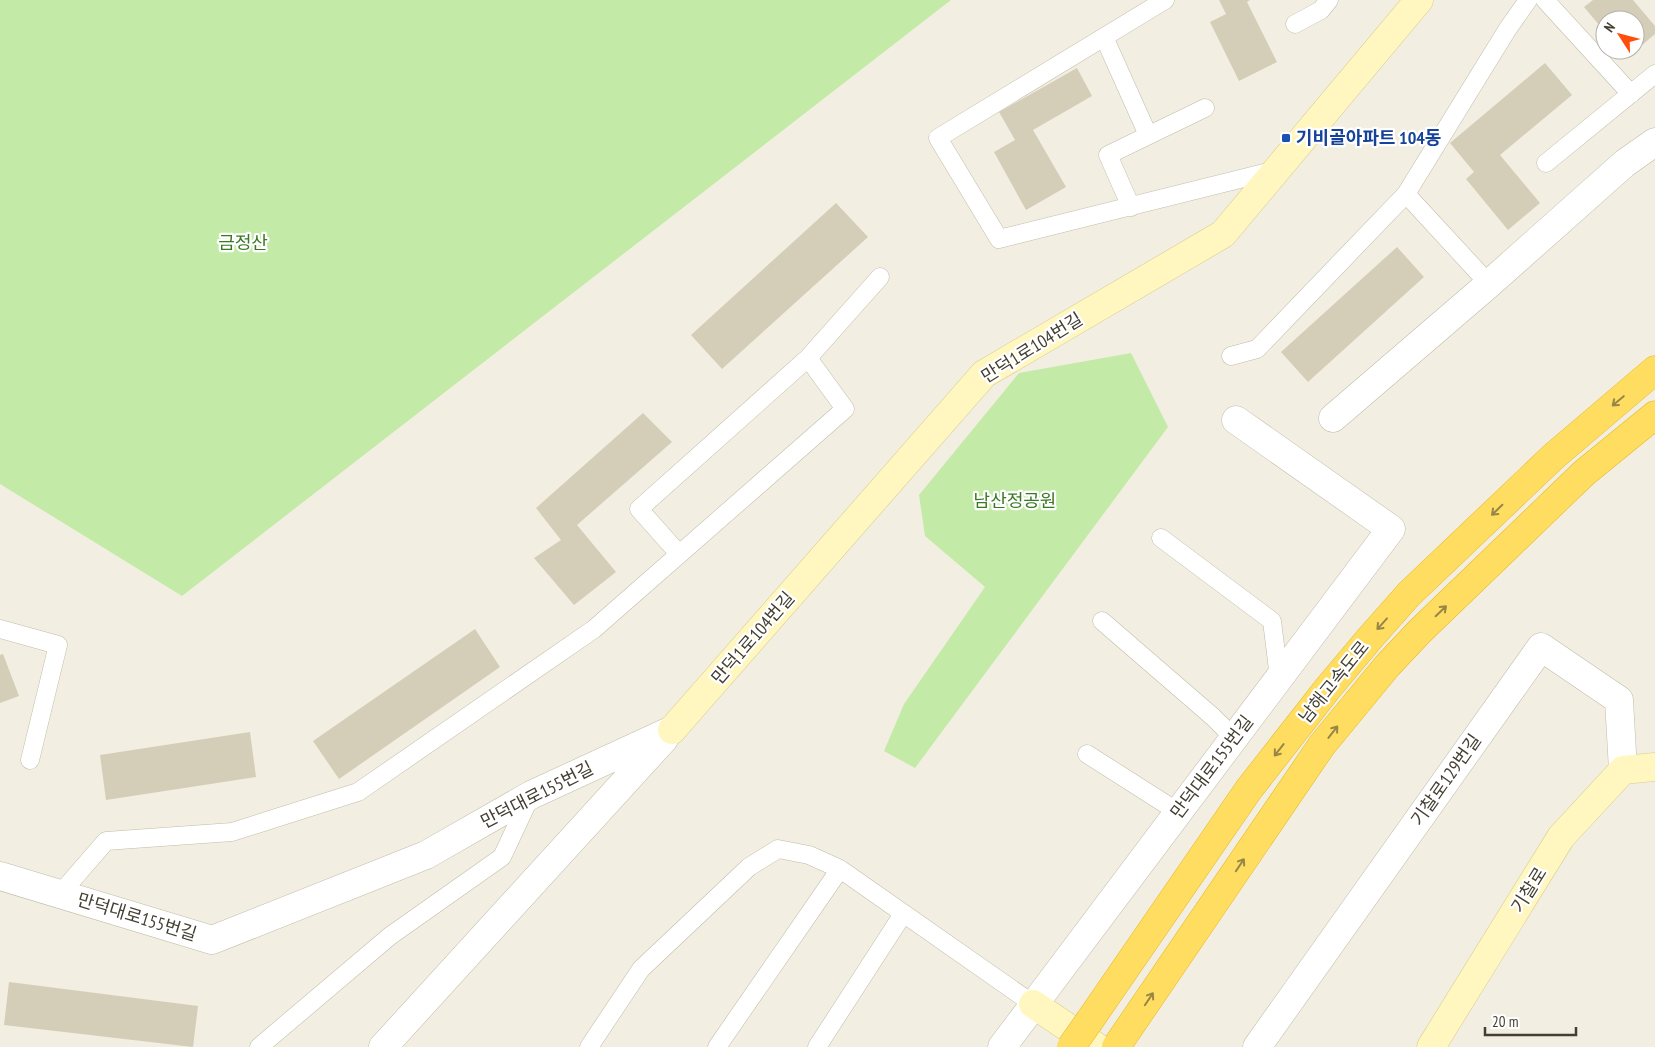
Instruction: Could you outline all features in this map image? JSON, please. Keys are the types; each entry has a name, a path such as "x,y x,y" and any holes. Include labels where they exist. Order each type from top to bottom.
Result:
{"highway":[{"name":"남해고속도로","path":"1071,1047 1250,789 1328,688 1370,638 1409,594 1554,456 1655,370"},
{"name":"남해고속도로","path":"1111,1045 1322,745 1387,666 1419,632 1584,473 1655,415"}],"street":[{"name":"만덕1로104번길","path":"672,730 984,374 1223,234 1419,0"},
{"path":"1333,418 1489,284 1625,163 1655,142"},
{"name":"만덕대로155번길","path":"1002,1047 1391,529 1236,420"},
{"name":"기찰로129번길","path":"1257,1047 1540,647 1619,700 1623,770"},
{"name":"만덕대로155번길","path":"0,876 212,940 426,855 531,795 672,730"},
{"name":"만덕대로155번길","path":"382,1047 672,730"},
{"path":"1623,770 1655,767"},
{"name":"기찰로","path":"1430,1047 1562,838 1623,770"},
{"path":"1033,1004 1111,1045"}],"lane":[{"path":"1165,0 938,138 999,239 1277,170"},
{"path":"1295,24 1321,10 1329,0"},
{"path":"1230,356 1257,349 1406,194 1507,30 1528,0"},
{"path":"1545,0 1631,94"},
{"path":"1104,37 1148,135"},
{"path":"1546,163 1655,74"},
{"path":"1130,207 1108,155 1205,108"},
{"path":"1406,194 1489,284"},
{"path":"679,554 639,509 808,358 880,277"},
{"path":"60,894 106,842 232,832 358,792 594,629 845,409 808,358"},
{"path":"1161,538 1272,621 1279,678"},
{"path":"1102,621 1213,717 1234,738"},
{"path":"0,629 58,645 30,760"},
{"path":"1087,754 1178,812"},
{"path":"259,1047 390,936 502,858 531,795"},
{"path":"589,1047 641,969 749,866 778,849 810,855 840,870 1033,1004"},
{"path":"717,1047 840,870"},
{"path":"817,1047 904,914"}],"green space":[{"name":"금정산","path":"0,0 951,0 182,596 0,484"},
{"name":"남산정공원","path":"1131,353 1168,427 915,768 884,751 904,704 985,587 925,536 919,495 1019,373"}],"building":[{"path":"1219,0 1250,0 1247,2 1277,62 1239,81 1210,22 1226,14"},
{"path":"1593,0 1633,0 1641,10 1595,10 1595,20 1584,7"},
{"path":"1645,14 1655,26 1655,34 1645,43"},
{"path":"1545,63 1572,95 1500,155 1540,203 1508,230 1466,179 1474,172 1450,143"},
{"path":"1077,68 1092,96 1033,130 1066,187 1026,210 994,152 1015,140 999,112"},
{"path":"836,203 868,237 722,369 691,335"},
{"path":"1397,247 1424,277 1308,382 1281,352"},
{"path":"643,413 672,442 577,525 616,572 574,605 534,558 561,540 536,508"},
{"path":"475,629 500,667 339,779 313,741"},
{"path":"3,654 19,696 0,703 0,655"},
{"path":"250,732 256,777 106,800 100,755"},
{"path":"9,982 198,1006 193,1047 4,1025"}],"place":[{"name":"기비골아파트 104동","path":"1286,138"}]}
